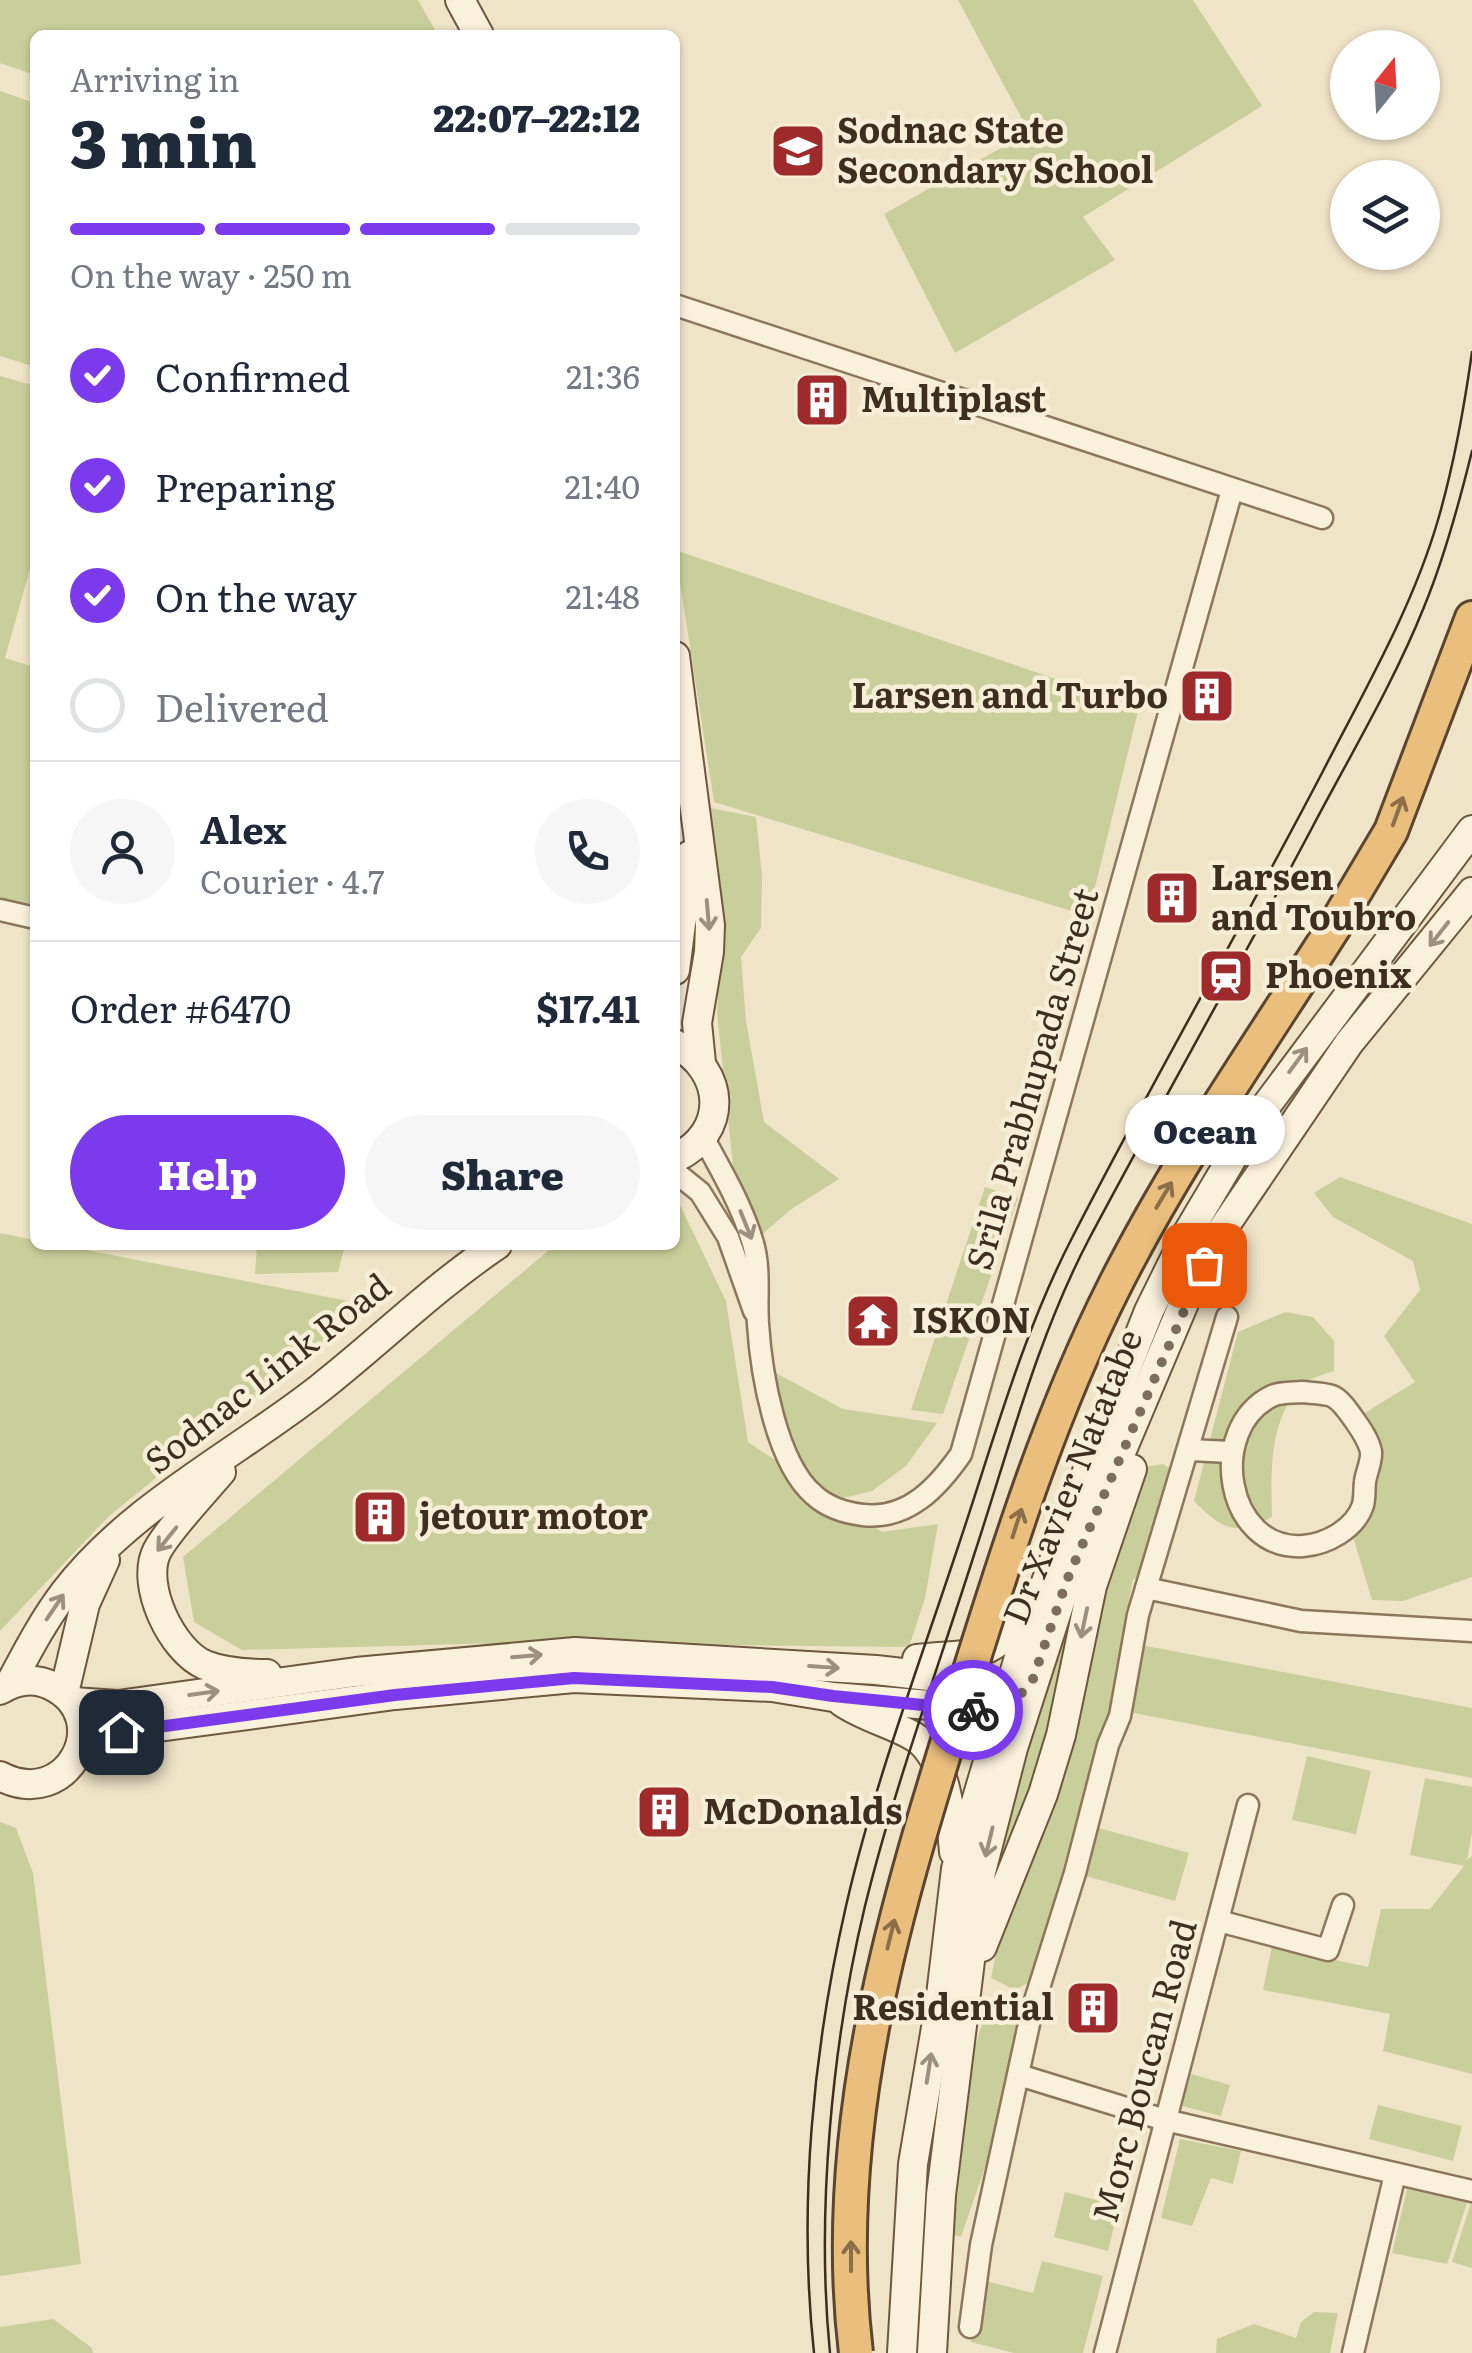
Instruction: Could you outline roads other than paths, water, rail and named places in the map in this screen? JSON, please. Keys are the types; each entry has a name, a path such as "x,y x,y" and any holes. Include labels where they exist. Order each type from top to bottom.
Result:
{"highway":[{"path":"856,2353 851,2259 853,2168 875,2004 898,1909 1027,1492 1112,1291 1153,1213 1391,831 1472,618"}],"main road":[{"path":"460,0 475,30"},
{"path":"680,695 690,774 680,908"},
{"path":"680,1155 692,1149 711,1123 714,1092 701,1063 697,1023 710,952 710,925 688,808"},
{"path":"902,2353 913,2164 940,2004 956,1868 1044,1586 1124,1375 1187,1234 1251,1126 1472,830"},
{"name":"Dr Xavier Natatabe","path":"932,2353 941,2195 981,1872 1033,1679 1067,1580 1187,1296 1220,1233 1348,1043 1472,892"},
{"path":"680,1048 701,1063"},
{"name":"Sodnac Link Road","path":"5,1687 66,1591 113,1540 317,1390 475,1255"},
{"path":"969,1979 1043,1794 1061,1735 1092,1586 1187,1296"},
{"path":"250,1436 156,1553 154,1588 168,1631 203,1664 250,1674 356,1672"},
{"name":"Sodnac Link Road","path":"76,1756 82,1729 68,1698 85,1604 113,1540"},
{"path":"876,1670 922,1658 966,1658 990,1648 1008,1636 1044,1586"},
{"path":"5,1687 29,1680 48,1683 68,1698 118,1705 356,1672 575,1652 876,1670 977,1685 1005,1706 1013,1729 1013,1748"},
{"path":"4,1780 40,1784 53,1780 76,1756 103,1738 121,1732 395,1695 574,1678 772,1687 967,1710 1005,1706 1016,1700 1033,1679"},
{"path":"833,1696 862,1715 926,1746 948,1794 956,1868"}],"street":[{"path":"680,307 1322,518"},
{"name":"Srila Prabhupada Street","path":"758,1322 766,1385 783,1446 814,1495 845,1512 870,1516 922,1501 943,1481 962,1454 1232,490"},
{"path":"680,755 690,774"},
{"path":"0,910 30,917"},
{"path":"703,1137 731,1188 753,1242 759,1282 758,1322"},
{"path":"680,1176 700,1192 728,1237 758,1322"},
{"path":"970,2327 981,2245 1032,2010 1075,1874 1108,1745 1120,1716 1146,1588 1227,1317"},
{"path":"1302,1392 1333,1396 1348,1410 1371,1453 1363,1504 1350,1526 1334,1538 1300,1546 1274,1541 1248,1519 1236,1500 1230,1475 1231,1452 1238,1432 1256,1408 1274,1395 1302,1392"},
{"path":"1190,1450 1231,1452"},
{"path":"1146,1588 1301,1621 1472,1631"},
{"name":"Morc Boucan Road","path":"1105,2353 1248,1805"},
{"path":"1219,1921 1328,1950 1343,1904"},
{"path":"1019,2075 1165,2120 1472,2191"},
{"path":"1352,2353 1394,2174"}],"tram line":[{"path":"814,2353 809,2297 808,2184 817,2072 846,1906 898,1725 1009,1389 1055,1273 1322,773 1415,586 1449,479 1472,352"},
{"path":"830,2353 826,2186 836,2071 853,1959 889,1818 1025,1394 1054,1315 1089,1239 1399,663 1439,569 1472,451"}],"place":[{"name":"Sodnac State Secondary School","path":"798,151"},
{"name":"Multiplast","path":"822,400"},
{"name":"Larsen and Turbo","path":"1207,696"},
{"name":"Larsen and Toubro","path":"1172,898"},
{"name":"Phoenix","path":"1226,976"},
{"name":"Ocean","path":"1204,1265"},
{"name":"ISKON","path":"873,1321"},
{"name":"jetour motor","path":"380,1517"},
{"name":"McDonalds","path":"664,1812"},
{"name":"Residential","path":"1093,2008"}]}
